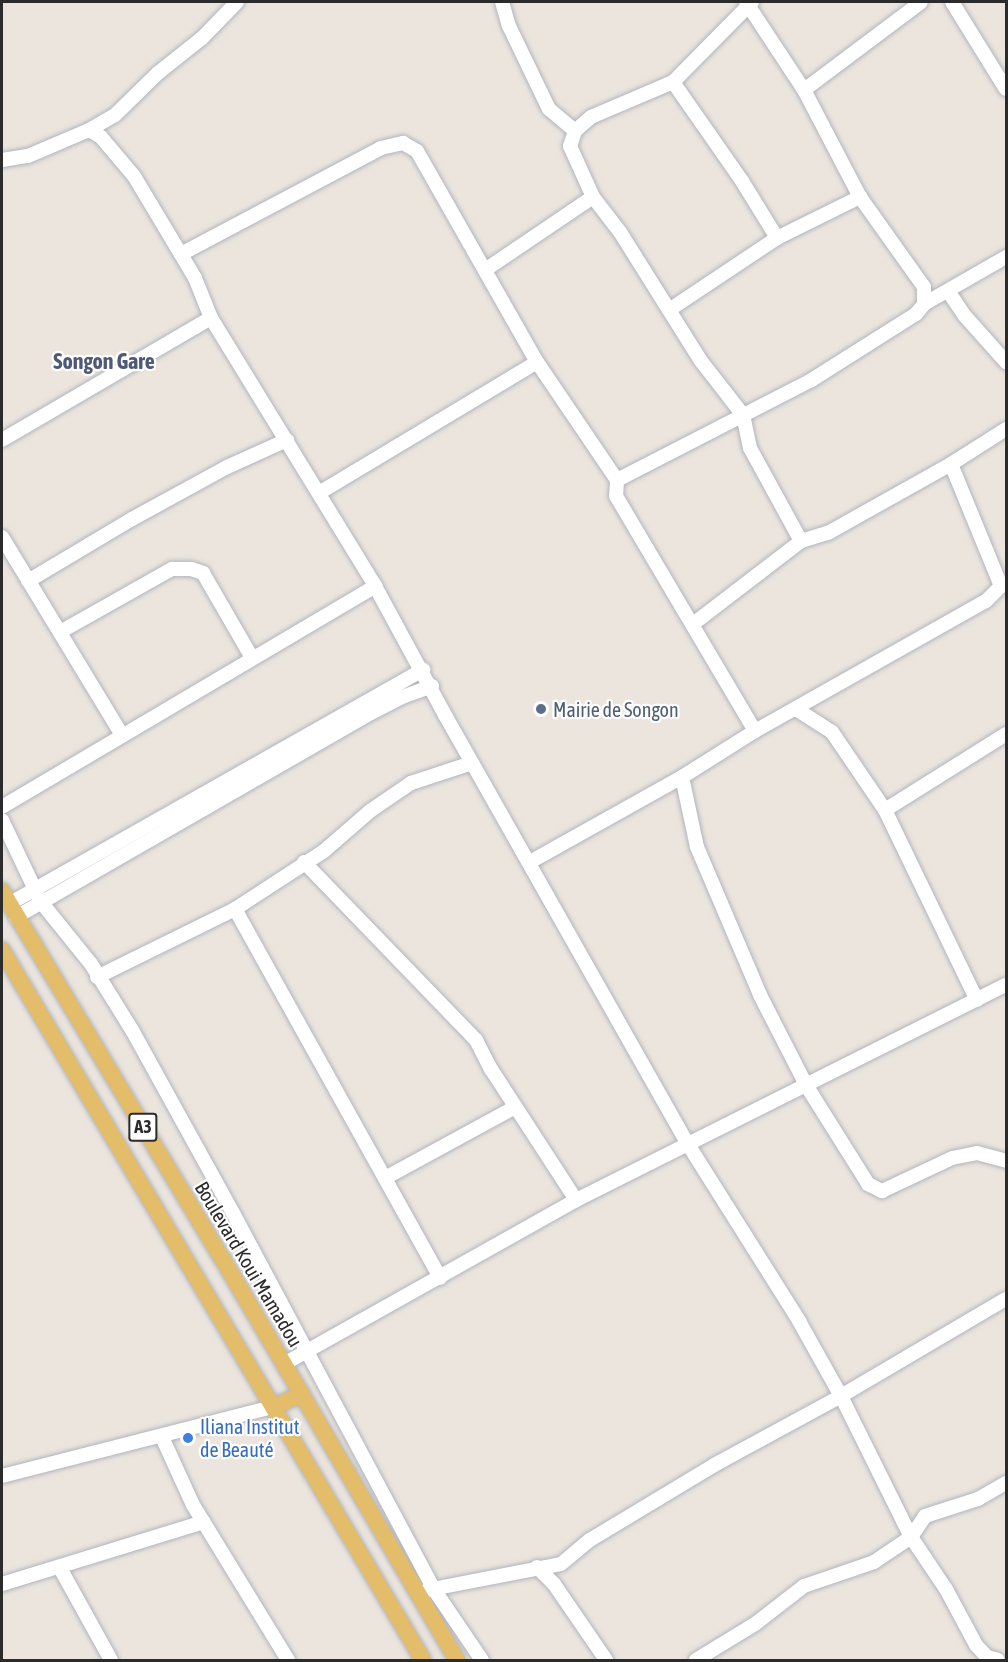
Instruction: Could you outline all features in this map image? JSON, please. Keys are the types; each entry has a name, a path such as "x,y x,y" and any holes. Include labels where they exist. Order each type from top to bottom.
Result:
{"main road":[{"name":"Boulevard Koui Mamadou","path":"9,904 302,1394 457,1660"},
{"name":"A3","path":"2,950 423,1660"},
{"path":"273,1407 302,1394"}],"street":[{"path":"2,160 28,156 90,130 115,114 158,73 202,38 237,2"},
{"path":"502,2 509,26 549,109 575,131"},
{"path":"804,90 921,2"},
{"path":"952,2 1006,88"},
{"path":"801,542 750,448 744,415 701,361 620,232 592,197 570,146 575,131 591,117 673,82 748,3 804,90 860,196 924,287 924,304"},
{"path":"673,82 742,181 777,238"},
{"path":"90,130 101,137 134,176 181,254 195,278 211,318 375,586 432,686 472,763 689,1146 799,1321 841,1396 911,1537 946,1589 976,1646 987,1657 1006,1660"},
{"path":"181,254 381,148 403,143 417,151 537,362 616,480 616,496 755,731"},
{"path":"669,310 777,238 860,196"},
{"path":"485,270 592,197"},
{"path":"616,480 810,381 916,314 924,304 1006,257"},
{"path":"948,291 965,316 1006,362"},
{"path":"2,440 211,318"},
{"path":"319,493 537,362"},
{"path":"693,624 801,542 828,533 951,464 1006,429"},
{"path":"28,581 142,513 227,467 286,441"},
{"path":"530,862 682,777 755,731 1004,590 951,464"},
{"path":"2,537 122,735"},
{"path":"60,632 172,569 191,569 203,573 252,658"},
{"path":"2,807 375,586"},
{"path":"38,895 423,670"},
{"path":"9,904 38,895 371,713 402,697 432,686"},
{"path":"796,709 832,732 885,810 977,1000"},
{"path":"885,810 1006,734"},
{"path":"97,977 234,909 324,851 370,811 411,783 472,763"},
{"path":"682,777 697,848 760,995 806,1085 868,1184 882,1191 952,1158 977,1153 1006,1161"},
{"path":"2,820 38,895 91,964 154,1071 433,1588 482,1660"},
{"path":"304,862 476,1040 576,1200"},
{"path":"234,909 440,1278"},
{"path":"284,1364 306,1354 576,1200 689,1146 1006,985"},
{"path":"385,1178 516,1107"},
{"path":"416,1592 537,1568 548,1569 561,1564 590,1540 716,1464 841,1396 1006,1299"},
{"path":"2,1476 273,1407"},
{"path":"162,1437 204,1522 288,1660"},
{"path":"696,1660 755,1624 804,1586 874,1562 911,1537 925,1516 978,1499 1006,1483"},
{"path":"2,1584 204,1522"},
{"path":"60,1568 111,1660"},
{"path":"537,1568 554,1584 606,1660"}],"place":[{"name":"Mairie de Songon","path":"541,709"},
{"name":"Iliana Institut de Beauté","path":"188,1438"}],"district":[{"name":"Songon Gare","path":"104,362"}]}
